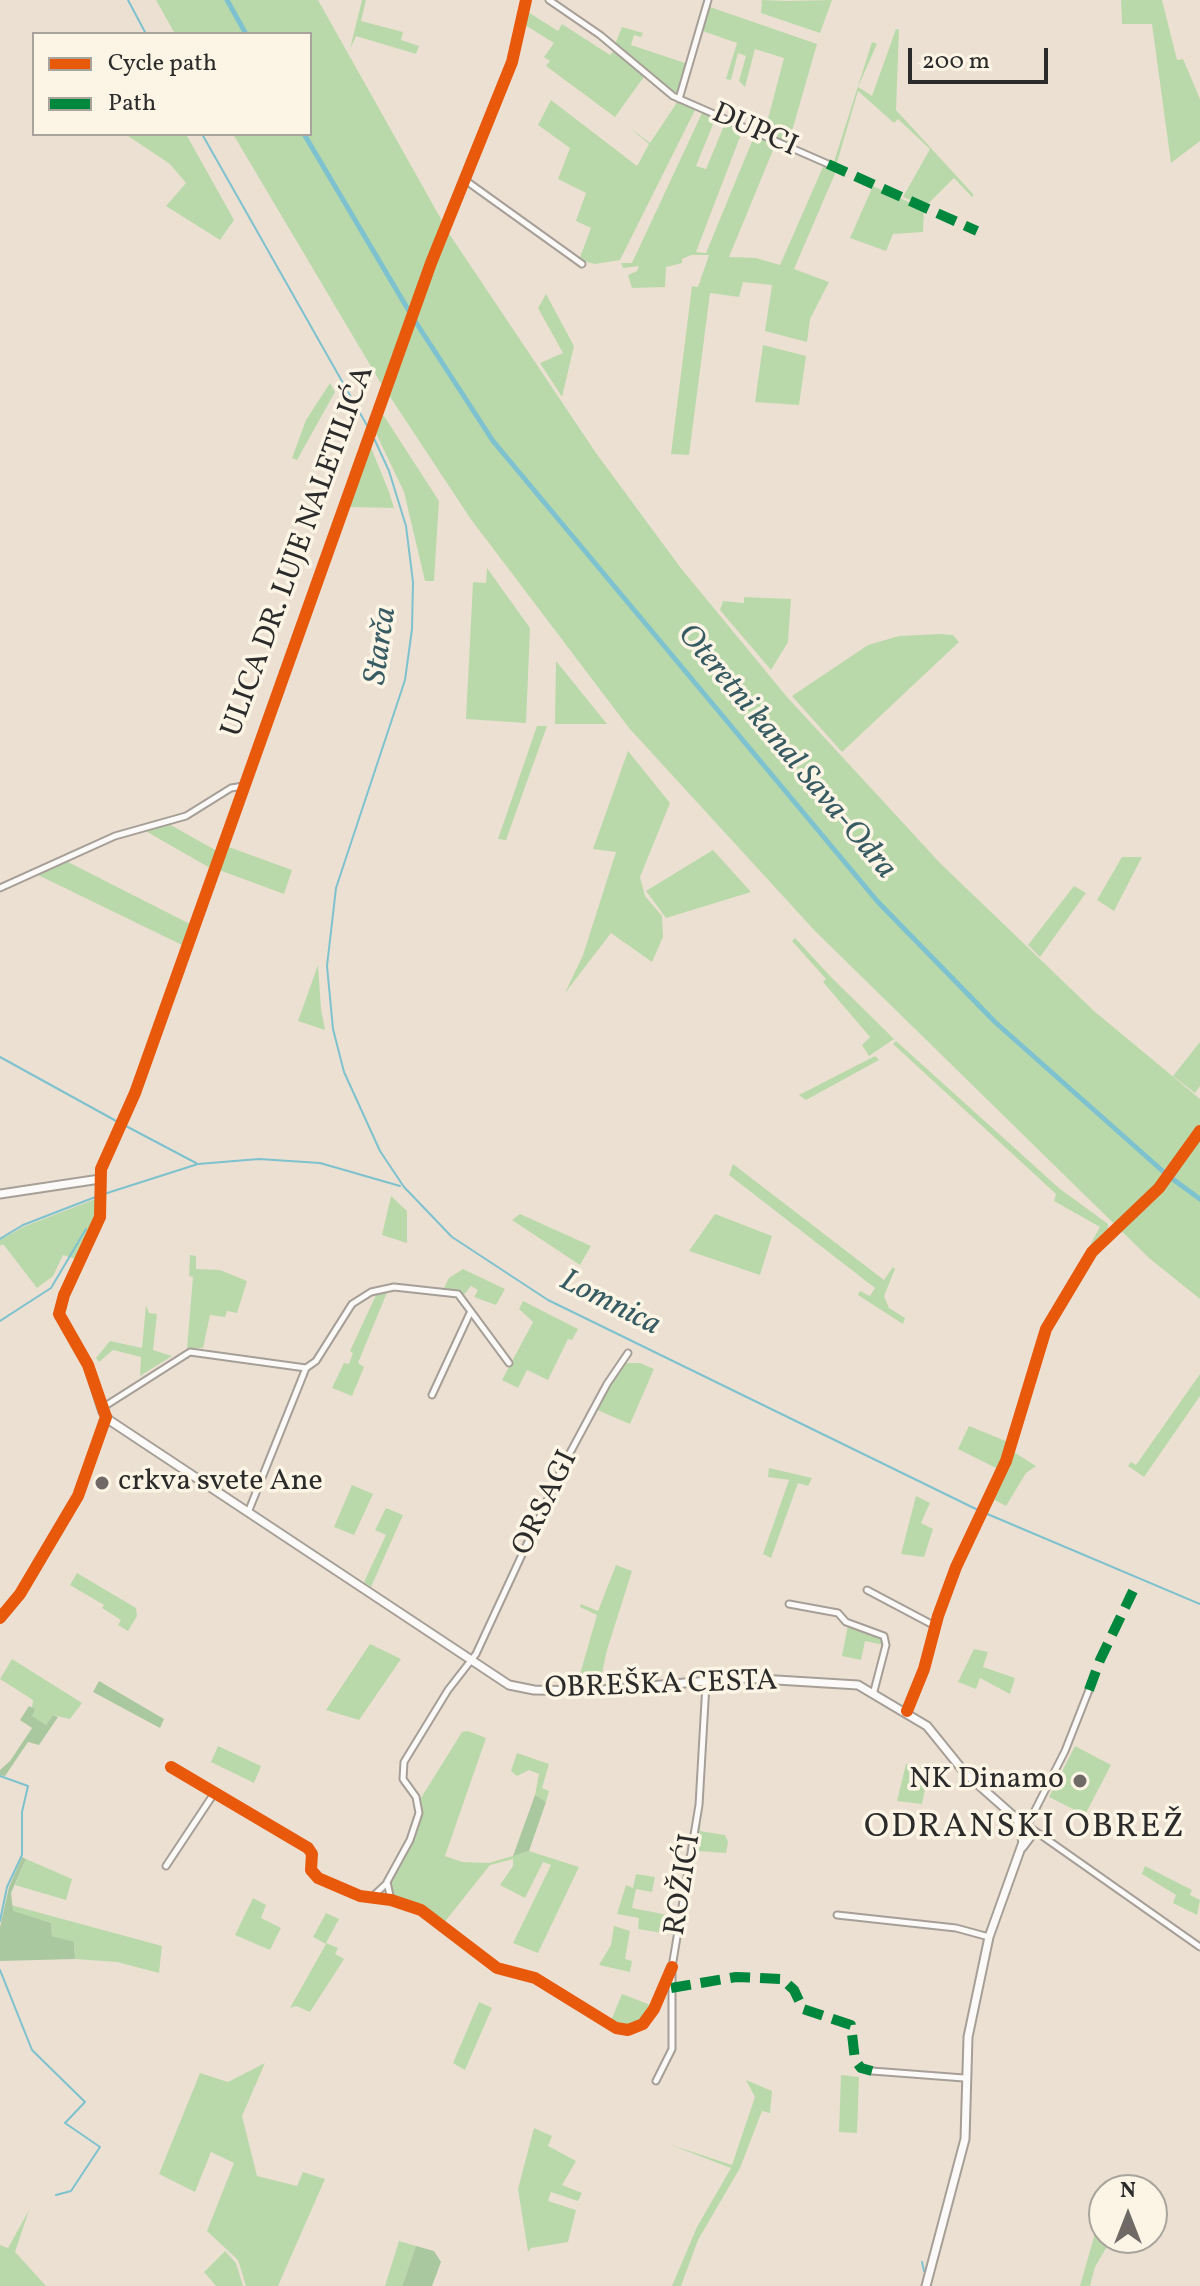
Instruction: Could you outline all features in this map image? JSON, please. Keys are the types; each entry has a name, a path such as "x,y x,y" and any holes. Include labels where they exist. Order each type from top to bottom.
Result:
{"street":[{"name":"ULICA DR. LUJE NALETILIĆA","path":"100,1179 103,1164 123,1125 374,419 514,57 526,0"},
{"name":"DUPCI","path":"549,0 600,35 679,99 828,164"},
{"name":"DUPCI","path":"679,99 708,0"},
{"path":"464,180 582,264"},
{"path":"0,888 115,836 186,816 231,788 244,786"},
{"path":"907,1711 924,1669 956,1567 1006,1461 1022,1402 1052,1316 1092,1252 1159,1188 1200,1131"},
{"path":"0,1194 100,1179 100,1217 59,1310 61,1322 88,1365 106,1417 78,1496 20,1594 0,1618"},
{"path":"249,1510 306,1368 316,1361 346,1311 371,1292 394,1287 458,1294 509,1363"},
{"path":"432,1395 469,1319 468,1308"},
{"path":"102,1408 190,1352 208,1351 306,1368"},
{"name":"ORSAGI","path":"371,1898 387,1882 418,1821 416,1797 402,1775 404,1762 448,1690 472,1659 564,1464 602,1393 628,1353"},
{"name":"OBREŠKA CESTA","path":"106,1417 501,1680 526,1690 590,1691 663,1684 706,1684 737,1678 789,1683 839,1682 874,1691 934,1731 965,1773 1027,1826 1200,1947"},
{"path":"867,1590 935,1626"},
{"path":"789,1604 838,1613 846,1622 884,1636 886,1645 874,1691"},
{"name":"ROŽIĆI","path":"656,2081 672,2049 672,1967 699,1805 706,1684"},
{"path":"1027,1826 1065,1751 1089,1690"},
{"path":"171,1767 308,1848 312,1854 314,1876 371,1898 391,1900 426,1913 497,1968 535,1978 624,2030 638,2028 651,2013 672,1967"},
{"path":"166,1866 215,1792"},
{"path":"926,2286 965,2139 964,2078 968,2037 989,1937 1020,1852 1023,1833 1015,1816"},
{"path":"1020,1852 1035,1832"},
{"path":"387,1882 391,1900"},
{"path":"837,1915 956,1928 989,1937"},
{"path":"872,2071 964,2078"}],"green space":[{"path":"156,0 318,0 450,235 596,453 680,567 787,697 940,863 1094,1011 1200,1099 1200,1299 1149,1258 815,931 629,728 470,518 379,380 234,136 312,136 312,32 174,32"},
{"path":"362,0 366,0 361,21 403,32 401,40 419,46 416,54 356,36 350,49"},
{"path":"762,0 832,0 820,33 761,13"},
{"path":"1121,0 1162,0 1177,60 1183,59 1200,99 1200,141 1171,163 1152,24 1122,24"},
{"path":"707,6 817,44 788,145 764,134 784,58 755,49 745,87 739,81 746,56 738,53 731,80 726,79 737,43 700,30"},
{"path":"528,12 558,31 562,24 610,55 616,48 646,74 615,117 546,66 550,61 544,57 554,43 525,25"},
{"path":"622,27 643,33 641,37 634,35 631,45 688,64 678,92 673,93 610,41 616,42"},
{"path":"896,29 899,30 896,110 973,194 973,198 954,178 926,206 903,197 930,149 898,119 894,123 858,91 836,166 833,165 872,42 877,44 858,87 872,96"},
{"path":"551,100 637,166 649,144 629,127 650,143 678,101 696,108 620,260 595,264 579,260 591,228 576,221 586,193 558,179 570,148 538,125"},
{"path":"703,111 716,117 696,166 706,169 726,121 743,129 696,252 706,253 755,134 776,143 729,257 756,258 780,265 823,167 828,166 837,169 794,269 829,282 810,319 807,342 765,331 772,285 743,282 739,297 710,293 689,455 671,454 692,286 698,287 709,255 691,255 682,259 682,263 666,267 665,287 632,288 628,275 637,271 639,266 623,268 621,263 632,263"},
{"path":"128,136 187,136 234,220 220,240 166,206 186,183 170,164"},
{"path":"873,186 924,209 923,232 893,234 886,251 850,238"},
{"path":"546,294 574,346 562,397 540,363 563,353 538,308"},
{"path":"763,345 806,356 799,405 755,402"},
{"path":"330,383 335,392 297,460 292,458 306,420"},
{"path":"384,416 439,501 434,581 425,581 404,492 374,429 379,417"},
{"path":"370,445 389,492 394,508 348,507"},
{"path":"487,568 530,628 526,723 466,719 473,582 486,583"},
{"path":"744,597 791,599 788,642 771,670 720,610 723,601 744,603"},
{"path":"953,635 959,642 842,752 792,696 868,645 899,636"},
{"path":"556,661 607,724 555,724"},
{"path":"537,726 547,726 506,840 498,839"},
{"path":"628,751 670,803 640,877 645,896 662,916 663,937 652,962 611,933 565,993 583,955 616,852 593,849"},
{"path":"167,823 217,851 210,868 142,829"},
{"path":"226,846 292,870 284,894 219,870"},
{"path":"713,850 751,892 666,918 646,891"},
{"path":"1122,857 1142,857 1114,911 1097,900"},
{"path":"66,861 190,924 182,945 38,875"},
{"path":"1074,886 1086,893 1040,957 1028,945"},
{"path":"795,938 894,1039 869,1056 862,1045 870,1037 823,982 826,979 792,941"},
{"path":"318,965 321,1009 325,1030 298,1021"},
{"path":"896,1041 1060,1189 1108,1224 1108,1231 1063,1294 1100,1227 1054,1201 1056,1194 893,1044"},
{"path":"1200,1042 1200,1086 1195,1093 1173,1076"},
{"path":"875,1056 879,1060 806,1100 799,1095"},
{"path":"733,1164 884,1280 893,1267 895,1269 884,1296 889,1308 905,1318 903,1324 858,1295 860,1291 870,1296 875,1288 729,1175"},
{"path":"391,1196 407,1211 407,1243 382,1235"},
{"path":"98,1198 95,1221 78,1260 63,1255 53,1276 37,1288 3,1244 0,1246 0,1240 23,1227"},
{"path":"520,1214 591,1246 580,1265 512,1220"},
{"path":"715,1214 772,1236 760,1275 689,1251"},
{"path":"190,1255 196,1256 196,1269 220,1270 247,1281 237,1313 227,1311 225,1317 210,1315 203,1348 187,1348 193,1277 189,1276"},
{"path":"463,1269 505,1289 496,1305 474,1297 478,1290 471,1286 463,1296 444,1288 449,1278"},
{"path":"388,1290 358,1363 364,1367 352,1396 332,1388 344,1363 349,1364 353,1353 350,1351 377,1293"},
{"path":"523,1301 578,1329 572,1340 568,1339 548,1380 527,1370 518,1388 502,1380 533,1322 519,1309"},
{"path":"146,1305 149,1313 157,1314 153,1350 172,1356 140,1376 141,1357 113,1350 99,1362 96,1358 110,1341 142,1348"},
{"path":"626,1363 640,1363 654,1369 630,1424 595,1409 612,1378"},
{"path":"1200,1374 1200,1396 1144,1477 1128,1466 1131,1462 1136,1465"},
{"path":"969,1426 1008,1442 998,1469 958,1449"},
{"path":"1012,1451 1036,1466 1026,1473 1006,1506 991,1498"},
{"path":"769,1468 812,1478 808,1486 798,1483 771,1558 763,1554 789,1480 798,1481 768,1477"},
{"path":"352,1485 373,1494 354,1535 334,1527"},
{"path":"916,1496 930,1503 921,1523 933,1529 924,1557 901,1554"},
{"path":"386,1508 403,1515 371,1587 364,1582 386,1535 375,1530"},
{"path":"616,1565 632,1571 607,1650 599,1687 576,1688 597,1615 580,1607 581,1604 598,1611"},
{"path":"77,1573 136,1608 137,1616 128,1631 118,1625 121,1620 102,1608 104,1605 70,1585"},
{"path":"848,1625 883,1637 884,1645 865,1641 861,1660 842,1656"},
{"path":"370,1644 401,1659 359,1720 326,1710"},
{"path":"974,1649 988,1652 983,1667 1015,1678 1010,1694 980,1678 976,1689 958,1682"},
{"path":"12,1659 82,1703 70,1719 53,1715 46,1725 31,1716 33,1700 0,1679"},
{"path":"99,1681 164,1719 160,1728 93,1692"},
{"path":"29,1706 35,1709 32,1716 46,1725 53,1715 58,1717 39,1745 28,1742 5,1776 0,1775 0,1770 10,1761 32,1728 20,1720"},
{"path":"468,1731 486,1738 445,1856 462,1862 489,1863 529,1851 579,1867 538,1953 513,1943 551,1865 543,1862 525,1898 500,1885 513,1866 513,1859 490,1865 443,1924 426,1910 391,1895 391,1882 417,1829 421,1798 462,1732"},
{"path":"218,1746 261,1766 254,1783 211,1762"},
{"name":"NK Dinamo","path":"1075,1746 1111,1765 1085,1815 1049,1797"},
{"path":"517,1753 549,1764 542,1788 549,1791 546,1802 535,1795 539,1774 529,1770 517,1776 511,1771"},
{"path":"906,1764 929,1769 922,1804 897,1801"},
{"path":"535,1795 546,1802 529,1851 513,1856"},
{"path":"698,1817 701,1818 700,1831 725,1835 728,1842 726,1853 697,1851 693,1878 688,1877"},
{"path":"22,1857 26,1859 11,1893 13,1911 51,1923 52,1936 74,1942 75,1959 0,1961 0,1927 9,1887"},
{"path":"26,1859 72,1879 66,1900 15,1885"},
{"path":"1145,1866 1192,1890 1190,1895 1200,1900 1197,1915 1173,1903 1176,1895 1142,1874"},
{"path":"636,1874 655,1877 652,1892 636,1889 632,1908 678,1917 675,1935 638,1929 639,1918 617,1914 626,1885 633,1888"},
{"path":"253,1898 266,1905 261,1918 281,1928 270,1950 235,1935"},
{"path":"11,1905 162,1946 159,1973 117,1962 75,1959 74,1943 52,1936 51,1923 13,1912"},
{"path":"326,1913 339,1919 326,1943 338,1948 335,1954 344,1959 310,2012 296,2006 290,2008 326,1944 313,1937"},
{"path":"614,1926 630,1931 625,1959 632,1961 630,1972 599,1965 611,1945"},
{"path":"622,1994 653,2006 637,2027 620,2028 610,2023"},
{"path":"479,2002 492,2008 465,2070 453,2063"},
{"path":"265,2063 242,2116 257,2176 297,2186 303,2172 325,2179 278,2286 246,2286 238,2260 207,2231 234,2163 211,2152 195,2192 159,2174 200,2073 228,2082"},
{"path":"841,2075 859,2077 857,2133 839,2132"},
{"path":"746,2080 772,2091 770,2113 762,2111 740,2168 698,2240 681,2286 672,2286 697,2227 731,2168 668,2144 732,2165 755,2097"},
{"path":"534,2128 552,2136 548,2146 576,2161 562,2185 582,2193 578,2201 551,2192 548,2201 576,2210 568,2242 531,2248 528,2252 518,2189"},
{"path":"29,2210 15,2252 46,2286 0,2286 0,2245 8,2248"},
{"path":"399,2241 416,2246 402,2286 385,2286"},
{"path":"416,2246 434,2251 441,2262 432,2286 402,2286"},
{"path":"225,2251 236,2263 243,2286 216,2286 204,2272"},
{"path":"1089,2254 1103,2254 1090,2286 1080,2286"}],"waterway":[{"name":"Starča","path":"128,0 145,32"},
{"name":"Oteretni kanal Sava-Odra","path":"227,0 245,32"},
{"name":"Starča","path":"203,136 369,429"},
{"name":"Oteretni kanal Sava-Odra","path":"305,136 409,311"},
{"name":"Oteretni kanal Sava-Odra","path":"415,321 493,441 878,902 995,1022 1166,1174"},
{"name":"Starča","path":"372,434 389,471 406,526 413,582 412,629 405,680 336,888 327,966 333,1029 344,1072 380,1151 404,1187 452,1237 548,1300 980,1511"},
{"path":"0,1057 118,1122"},
{"path":"124,1125 196,1163"},
{"name":"Lomnica","path":"104,1194 198,1164 259,1159 320,1163 400,1186"},
{"name":"Oteretni kanal Sava-Odra","path":"1174,1180 1200,1199"},
{"name":"Lomnica","path":"0,1239 23,1225 98,1196"},
{"path":"0,1321 51,1288 86,1229"},
{"name":"Lomnica","path":"985,1513 1200,1604"},
{"path":"0,1776 28,1786 22,1812 22,1855 7,1887 0,1921"},
{"path":"0,1970 32,2050 85,2102 65,2123 100,2147 71,2191 56,2195"},
{"path":"962,2105 962,2120"},
{"path":"951,2206 955,2192"},
{"path":"923,2285 933,2245"},
{"path":"922,2262 924,2271"}],"marked path":[{"path":"828,164 977,231"},
{"path":"1089,1690 1133,1591"},
{"path":"671,1988 736,1977 782,1979 794,1990 803,2009 851,2025 855,2060 861,2068 872,2071"}],"cycle path":[{"path":"0,1618 20,1594 78,1496 106,1417 88,1365 59,1314 64,1295 100,1217 101,1169 135,1093 431,263 512,62 526,0"},
{"path":"907,1711 924,1669 938,1616 956,1567 1006,1461 1046,1329 1092,1252 1159,1188 1200,1131"},
{"path":"171,1767 308,1848 312,1854 311,1870 318,1878 360,1896 391,1900 421,1910 497,1968 535,1978 616,2028 628,2030 643,2024 654,2009 672,1967"}],"place":[{"name":"crkva svete Ane","path":"102,1483"},
{"name":"NK Dinamo","path":"1080,1781"}],"district":[{"name":"ODRANSKI OBREŽ","path":"1025,1830"}]}
